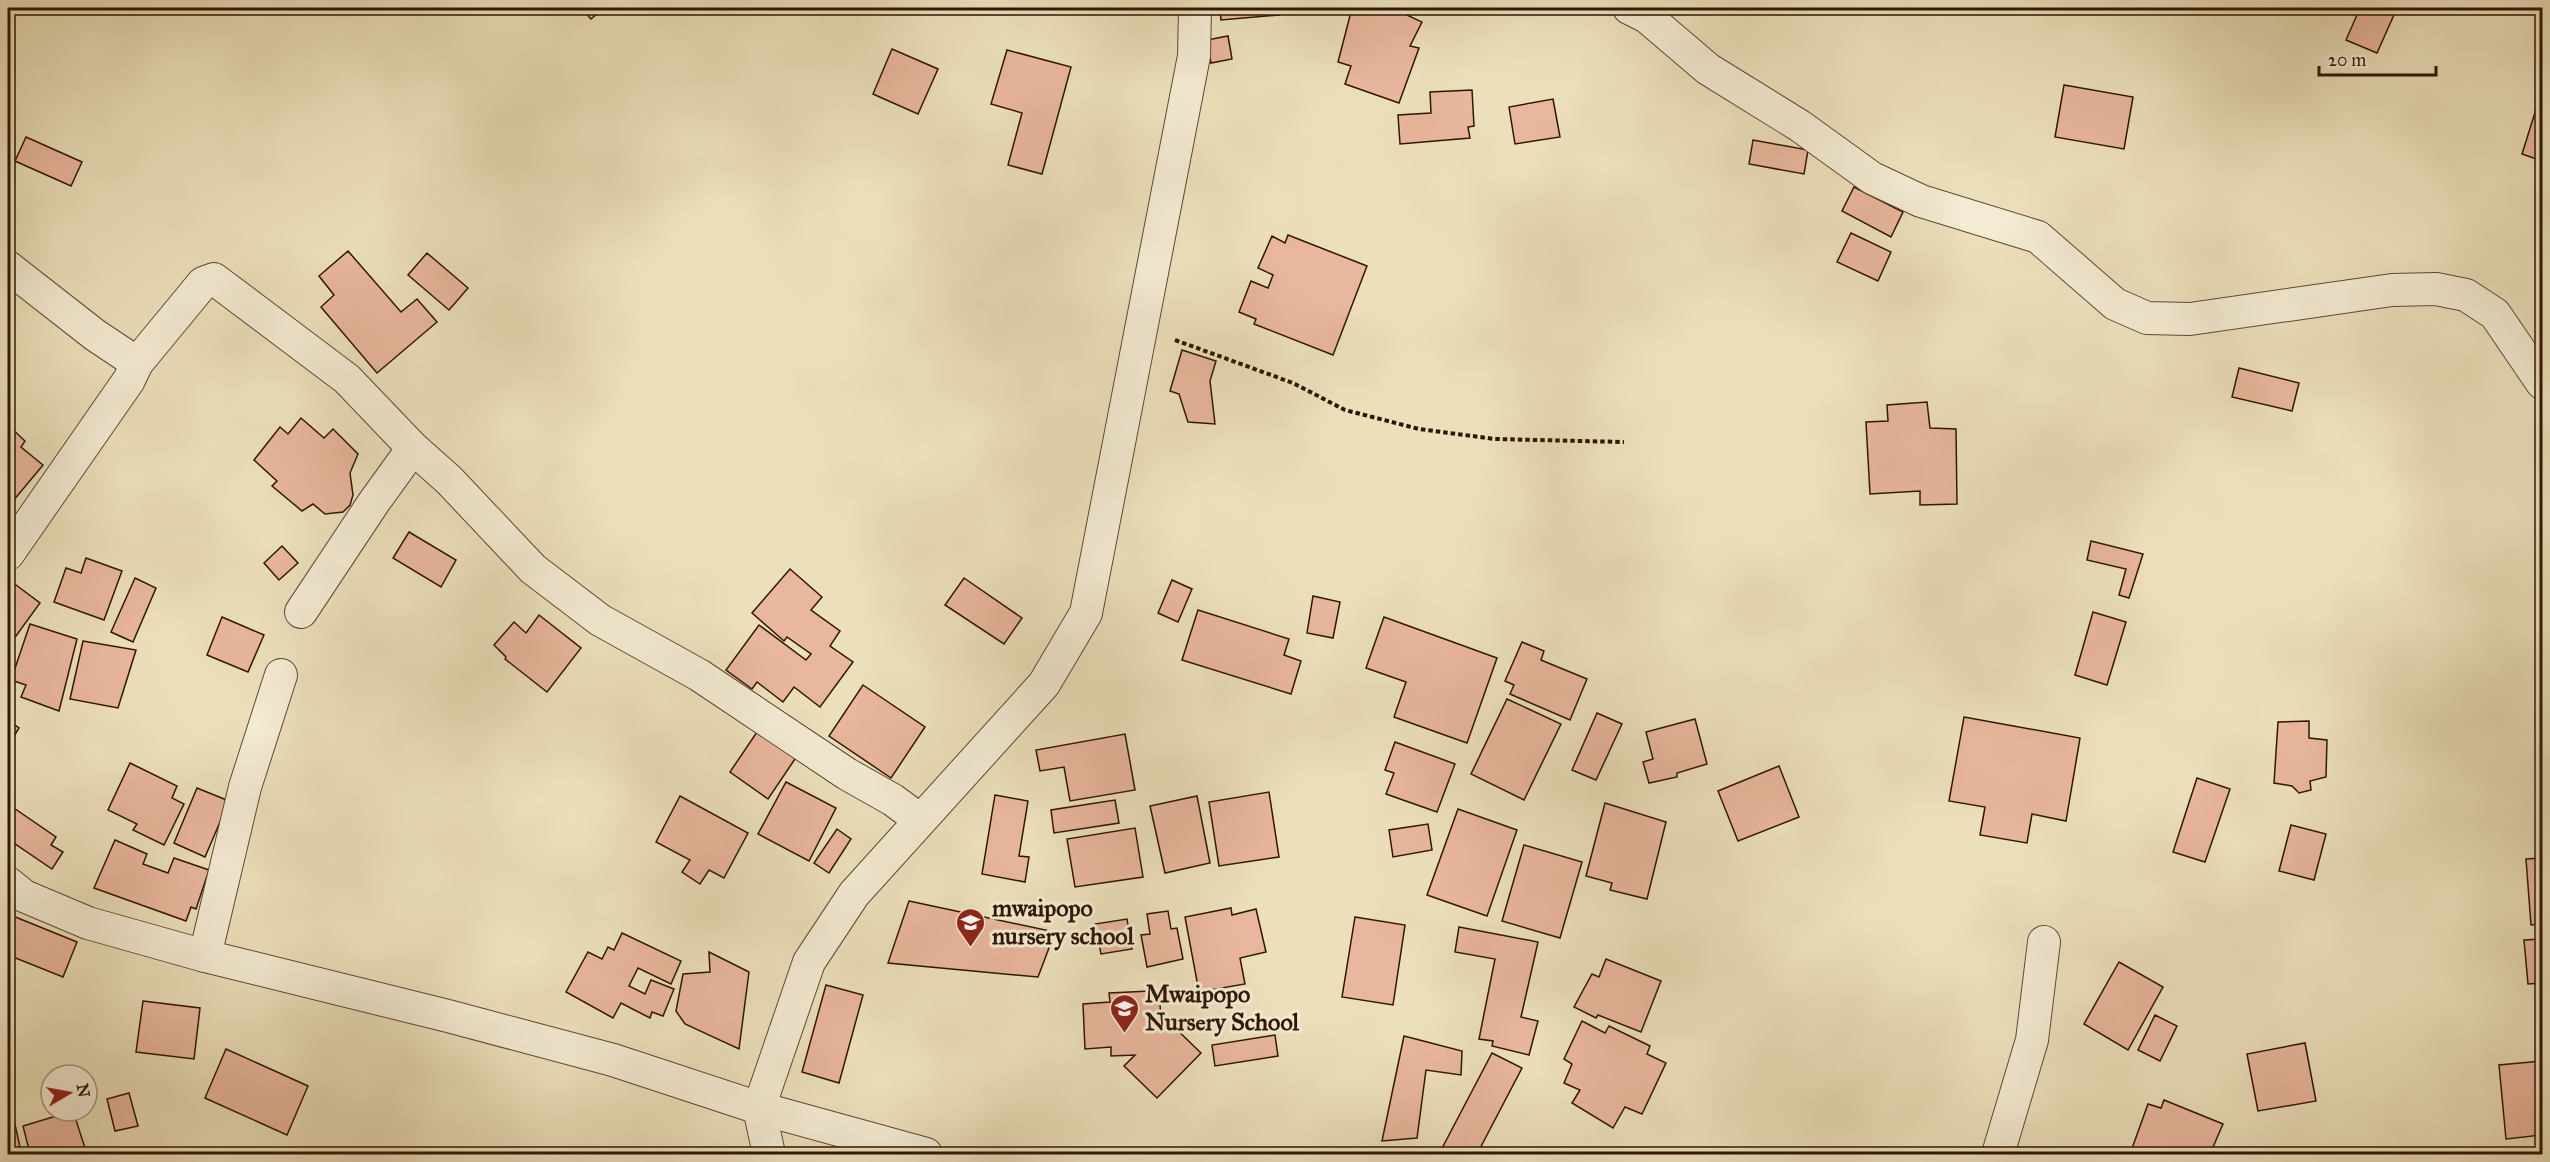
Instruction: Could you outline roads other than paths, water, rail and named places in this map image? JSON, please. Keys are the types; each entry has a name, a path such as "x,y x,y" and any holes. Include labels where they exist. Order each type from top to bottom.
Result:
{"street":[{"path":"769,1155 759,1108 809,962 854,894 1044,684 1086,613 1194,56 1195,8"},
{"path":"1629,8 1647,17 1708,69 1800,126 1872,178 1921,201 2038,237 2115,304 2147,318 2190,319 2392,290 2436,289 2466,295 2495,314 2542,383"},
{"path":"8,267 95,335 137,363"},
{"path":"8,554 129,380 137,363 203,283 214,279 347,379 413,448 449,480 533,569 600,620 699,675 848,774 893,800 920,820"},
{"path":"301,612 413,448"},
{"path":"205,956 245,787 281,675"},
{"path":"8,883 24,896 88,923 205,956 614,1060 759,1108 926,1155"},
{"path":"1998,1155 2032,1040 2044,942"}],"place":[{"name":"mwaipopo nursery school","path":"971,948"},
{"name":"Mwaipopo Nursery School","path":"1124,1034"}]}
